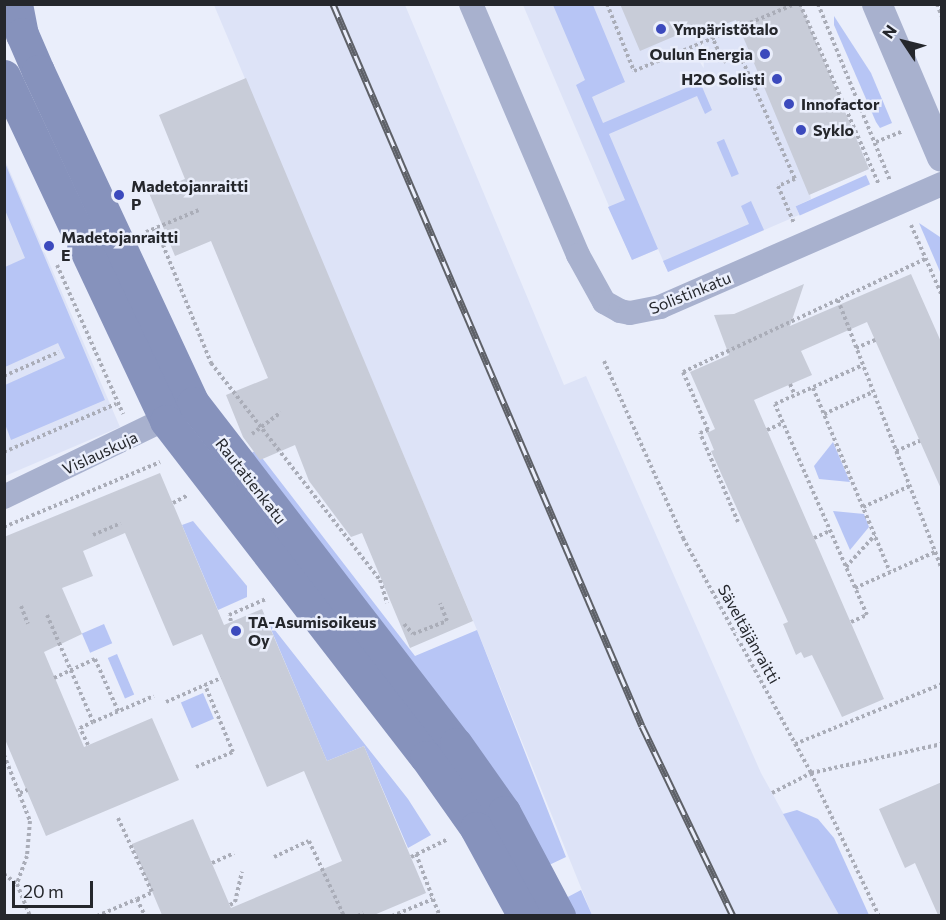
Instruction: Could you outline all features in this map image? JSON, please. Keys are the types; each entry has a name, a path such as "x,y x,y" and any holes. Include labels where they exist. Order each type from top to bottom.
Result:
{"main road":[{"name":"Rautatienkatu","path":"16,4 22,34 38,71 193,403 456,744 504,812 559,915"},
{"name":"Rautatienkatu","path":"4,76 166,421 426,757 476,828 524,915"}],"street":[{"name":"Solistinkatu","path":"471,4 578,255 604,302 620,311 630,313 660,307 942,184"},
{"path":"876,4 942,157"},
{"name":"Vislauskuja","path":"4,496 166,421 193,403"}],"path":[{"path":"607,4 634,71 795,4"},
{"path":"800,4 877,179"},
{"path":"818,4 892,183"},
{"path":"937,4 942,16"},
{"path":"709,30 723,62 740,55 763,106 795,179 778,186 795,224"},
{"path":"876,142 897,134"},
{"path":"137,235 199,210"},
{"path":"909,223 942,296"},
{"path":"156,228 210,363 380,580 389,608"},
{"path":"738,522 700,433 708,430 683,372 925,259"},
{"path":"838,300 941,566"},
{"path":"856,348 875,340"},
{"path":"4,376 59,352"},
{"name":"Säveltäjänraitti","path":"604,361 683,538 812,773 879,915"},
{"path":"850,622 867,615 775,404 863,365"},
{"path":"790,384 795,395"},
{"path":"813,387 890,572"},
{"path":"824,414 873,392"},
{"path":"4,452 116,404"},
{"path":"767,430 783,423"},
{"path":"896,451 920,441"},
{"path":"4,527 160,462"},
{"path":"863,507 910,486"},
{"path":"93,535 121,523"},
{"path":"814,538 830,531"},
{"path":"846,567 875,535"},
{"path":"855,588 935,552"},
{"path":"231,621 229,615 266,598"},
{"path":"397,617 413,634 447,621 440,603"},
{"path":"21,606 28,624"},
{"path":"47,615 93,722"},
{"path":"54,678 95,659 118,711"},
{"path":"166,702 221,678"},
{"path":"795,744 942,684"},
{"path":"196,767 233,752 205,685"},
{"path":"88,745 80,728 154,696"},
{"path":"772,793 812,773 942,744"},
{"path":"4,755 30,820 27,856 17,884"},
{"path":"20,793 27,790"},
{"path":"97,915 151,893 118,818"},
{"path":"440,915 413,856 450,838"},
{"path":"274,857 309,841 344,915"},
{"path":"212,863 234,853"},
{"path":"230,905 235,902 242,872"},
{"path":"4,874 17,884 30,915"},
{"path":"137,899 145,915"},
{"path":"392,915 432,899"},
{"path":"358,915 363,913"}],"shaded area":[{"path":"214,5 405,5 564,385 586,376 761,773 839,915 592,915 477,630"},
{"path":"523,5 800,5 869,169 810,194 811,199 796,206 799,215 668,272 658,249 632,260"},
{"path":"553,5 593,5 625,82 592,97 603,123 700,82 712,110 705,114 697,96 609,134 658,249 632,260 608,207 625,200 576,85 585,80"},
{"path":"834,16 871,73 892,123 880,128 876,122 834,25"},
{"path":"724,139 739,174 731,177 717,142"},
{"path":"4,158 120,427 5,476 4,476"},
{"path":"5,163 105,400 11,440 5,424 5,385 65,358 58,343 5,367 5,267 25,258 5,210"},
{"path":"866,175 870,184 800,215 796,206"},
{"path":"751,201 764,230 668,272 663,261 749,224 741,206"},
{"path":"919,223 940,237 941,274"},
{"path":"833,442 850,482 819,479 814,466"},
{"path":"256,450 415,656 477,630 566,857 547,866 246,457"},
{"path":"833,511 864,514 869,527 850,550"},
{"path":"193,521 247,586 247,597 218,610 182,525"},
{"path":"267,620 408,799 431,835 408,848 364,746 327,761"},
{"path":"104,624 112,643 90,653 82,633"},
{"path":"117,654 134,695 125,698 108,658"},
{"path":"203,693 214,719 192,728 181,702"},
{"path":"797,810 818,819 834,838 869,915 839,915 783,814"},
{"path":"581,890 592,915 571,915 564,899"}],"building":[{"path":"620,4 800,4 869,169 809,195 736,20 699,34 696,27 640,51"},
{"path":"246,78 473,621 410,648 362,533 351,537 309,481 295,445 260,460 243,437 226,395 268,378 211,241 175,256 149,193 185,179 159,115"},
{"path":"911,274 942,344 942,491 867,322 801,351 812,375 754,400 884,699 842,717 812,655 804,658 801,652 796,655 783,624 788,622 711,451 714,450 707,433 715,429 690,372 729,355 714,315 734,314 804,284 790,326"},
{"path":"160,473 224,625 262,609 327,761 364,746 426,893 374,915 162,915 132,844 193,819 231,908 342,861 304,771 267,787 202,634 173,646 125,533 83,551 93,576 62,588 82,634 44,652 84,747 152,718 179,780 46,836 4,737 4,537"},
{"path":"942,782 942,915 938,915 915,863 905,868 879,809"}],"railway":[{"path":"333,4 642,726 733,916"}],"place":[{"name":"Ympäristötalo","path":"661,29"},
{"name":"Oulun Energia","path":"765,54"},
{"name":"H2O Solisti","path":"777,79"},
{"name":"Innofactor","path":"789,104"},
{"name":"Syklo","path":"801,130"},
{"name":"Madetojanraitti P","path":"119,195"},
{"name":"Madetojanraitti E","path":"49,246"},
{"name":"TA-Asumisoikeus Oy","path":"236,631"}]}
